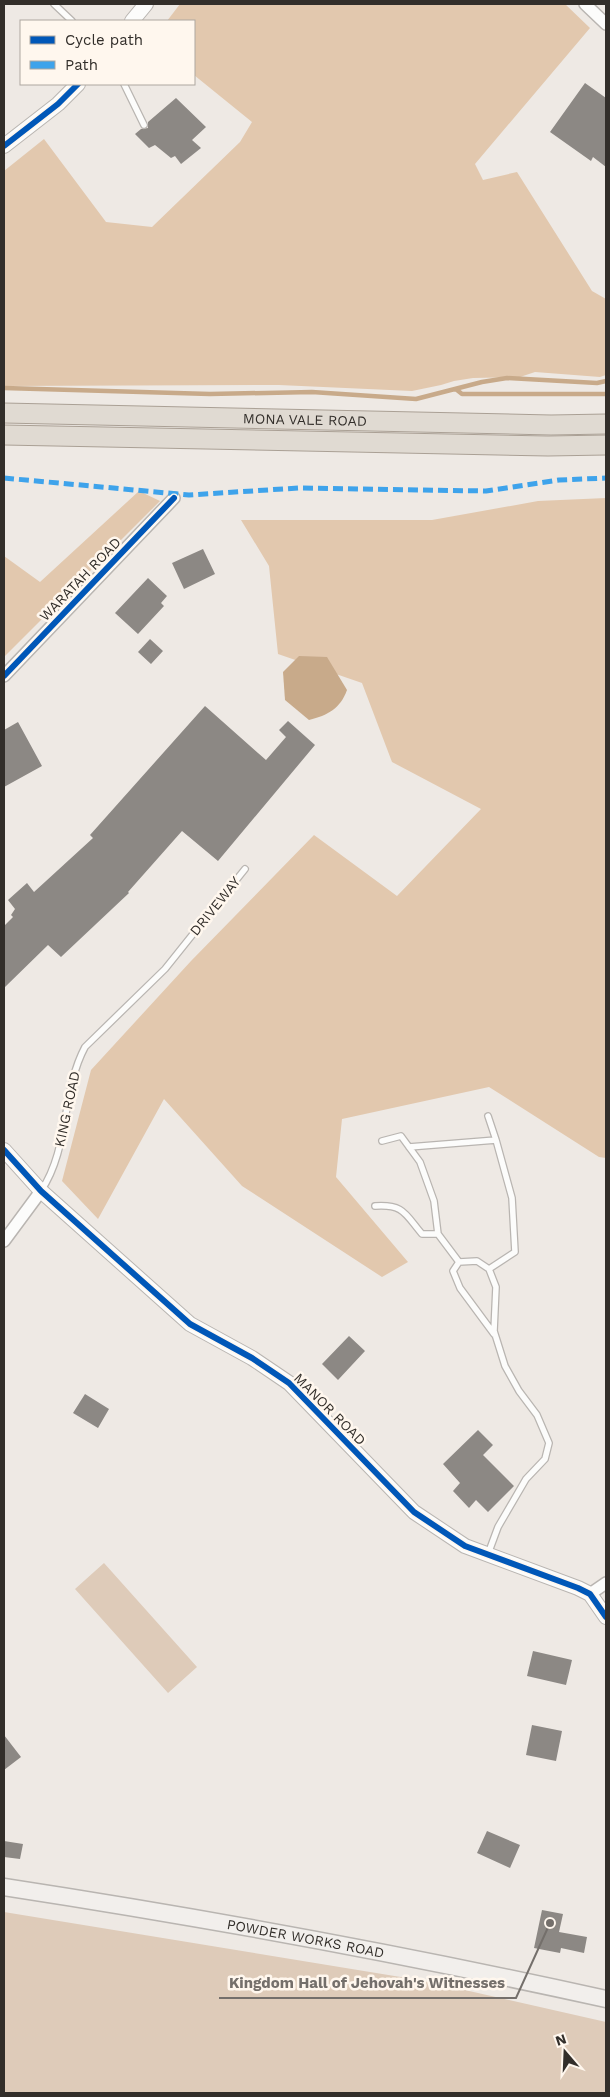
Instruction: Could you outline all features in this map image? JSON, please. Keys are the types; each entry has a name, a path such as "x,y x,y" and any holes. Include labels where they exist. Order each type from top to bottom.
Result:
{"highway":[{"name":"MONA VALE ROAD","path":"4,413 541,425 606,424"},
{"name":"MONA VALE ROAD","path":"4,435 538,446 606,445"}],"main road":[{"name":"POWDER WORKS ROAD","path":"4,1887 160,1911 349,1945 606,1999"}],"street":[{"path":"133,20 146,4"},
{"path":"585,4 606,24"},
{"path":"4,146 58,104 77,85"},
{"name":"WARATAH ROAD","path":"4,676 174,498"},
{"name":"MANOR ROAD","path":"4,1150 41,1191 190,1324 252,1358 289,1383 414,1512 465,1546 590,1594"},
{"name":"KING ROAD","path":"4,1241 41,1191"},
{"path":"606,1583 590,1594 606,1616"}],"lane":[{"path":"54,4 71,20"},
{"path":"124,85 144,125"},
{"name":"DRIVEWAY","path":"185,943 245,868"},
{"name":"KING ROAD","path":"41,1191 47,1182 56,1158 73,1076 77,1062 85,1047 165,969 185,943"},
{"path":"488,1116 512,1198 515,1252 489,1270"},
{"path":"382,1141 401,1136 420,1162 434,1201 438,1234 459,1262"},
{"path":"409,1147 496,1140"},
{"path":"375,1206 400,1208 422,1234"},
{"path":"416,1238 422,1234 438,1234"},
{"path":"459,1262 477,1261 489,1270 496,1287 494,1334"},
{"path":"459,1262 453,1271 460,1288 494,1334 505,1366 519,1391 537,1415 549,1442 545,1459 526,1479 498,1528 488,1554"}],"shaded area":[{"path":"180,4 565,4 590,28 475,164 483,180 517,172 592,291 606,299 606,375 600,377 535,372 520,377 473,378 412,391 279,385 4,386 4,171 44,139 106,222 152,227 240,142 252,122 195,76 195,20 168,20"},
{"path":"139,491 160,501 4,657 4,556 40,582"},
{"path":"606,498 606,1158 599,1157 489,1087 342,1119 336,1177 408,1262 382,1277 242,1186 164,1099 98,1219 62,1181 91,1070 191,961 314,835 397,896 481,809 392,762 362,683 278,654 269,566 241,520 432,520 538,501"},
{"path":"299,656 327,657 347,690 337,707 322,716 309,720 285,700 283,672"},
{"path":"104,1563 197,1667 168,1693 75,1589"},
{"path":"4,1912 425,1981 606,2022 606,2093 4,2093"}],"building":[{"path":"585,83 606,98 606,167 593,157 591,161 550,132"},
{"path":"176,98 206,127 192,140 201,148 181,164 175,156 171,158 155,145 149,148 135,134 141,129 148,128 148,122"},
{"path":"203,549 215,574 184,589 172,563"},
{"path":"148,578 167,596 161,603 164,606 138,634 115,613"},
{"path":"150,639 163,651 151,664 138,652"},
{"path":"205,706 266,760 286,737 279,730 288,721 315,745 218,861 182,831 129,893 61,957 48,945 4,988 4,926 13,917 11,915 15,909 8,900 27,883 34,892 93,838 90,835"},
{"path":"18,722 42,766 4,787 4,730"},
{"path":"349,1336 365,1351 338,1380 322,1364"},
{"path":"85,1394 109,1409 98,1428 73,1413"},
{"path":"478,1430 493,1445 483,1455 514,1486 488,1512 476,1500 469,1508 453,1491 460,1483 443,1464"},
{"path":"533,1651 572,1660 566,1685 527,1676"},
{"path":"532,1725 562,1731 556,1761 526,1755"},
{"path":"4,1735 21,1757 4,1770"},
{"path":"487,1831 520,1845 510,1868 477,1853"},
{"path":"4,1841 23,1844 20,1859 4,1857"},
{"path":"542,1910 563,1914 559,1932 587,1937 584,1953 561,1948 560,1953 534,1948"}],"waterway":[{"path":"4,388 210,394 312,392 416,399 482,382 507,378 597,383 606,381"},
{"path":"457,390 462,394 606,394"}],"marked path":[{"path":"4,478 189,495 298,488 486,491 559,480 606,478"}],"cycle path":[{"path":"4,146 58,104 77,85"},
{"path":"4,676 174,498"},
{"path":"4,1150 41,1191 190,1324 252,1358 289,1383 414,1512 465,1546 590,1594 606,1617"}],"place":[{"name":"Kingdom Hall of Jehovah's Witnesses","path":"550,1923"}]}
